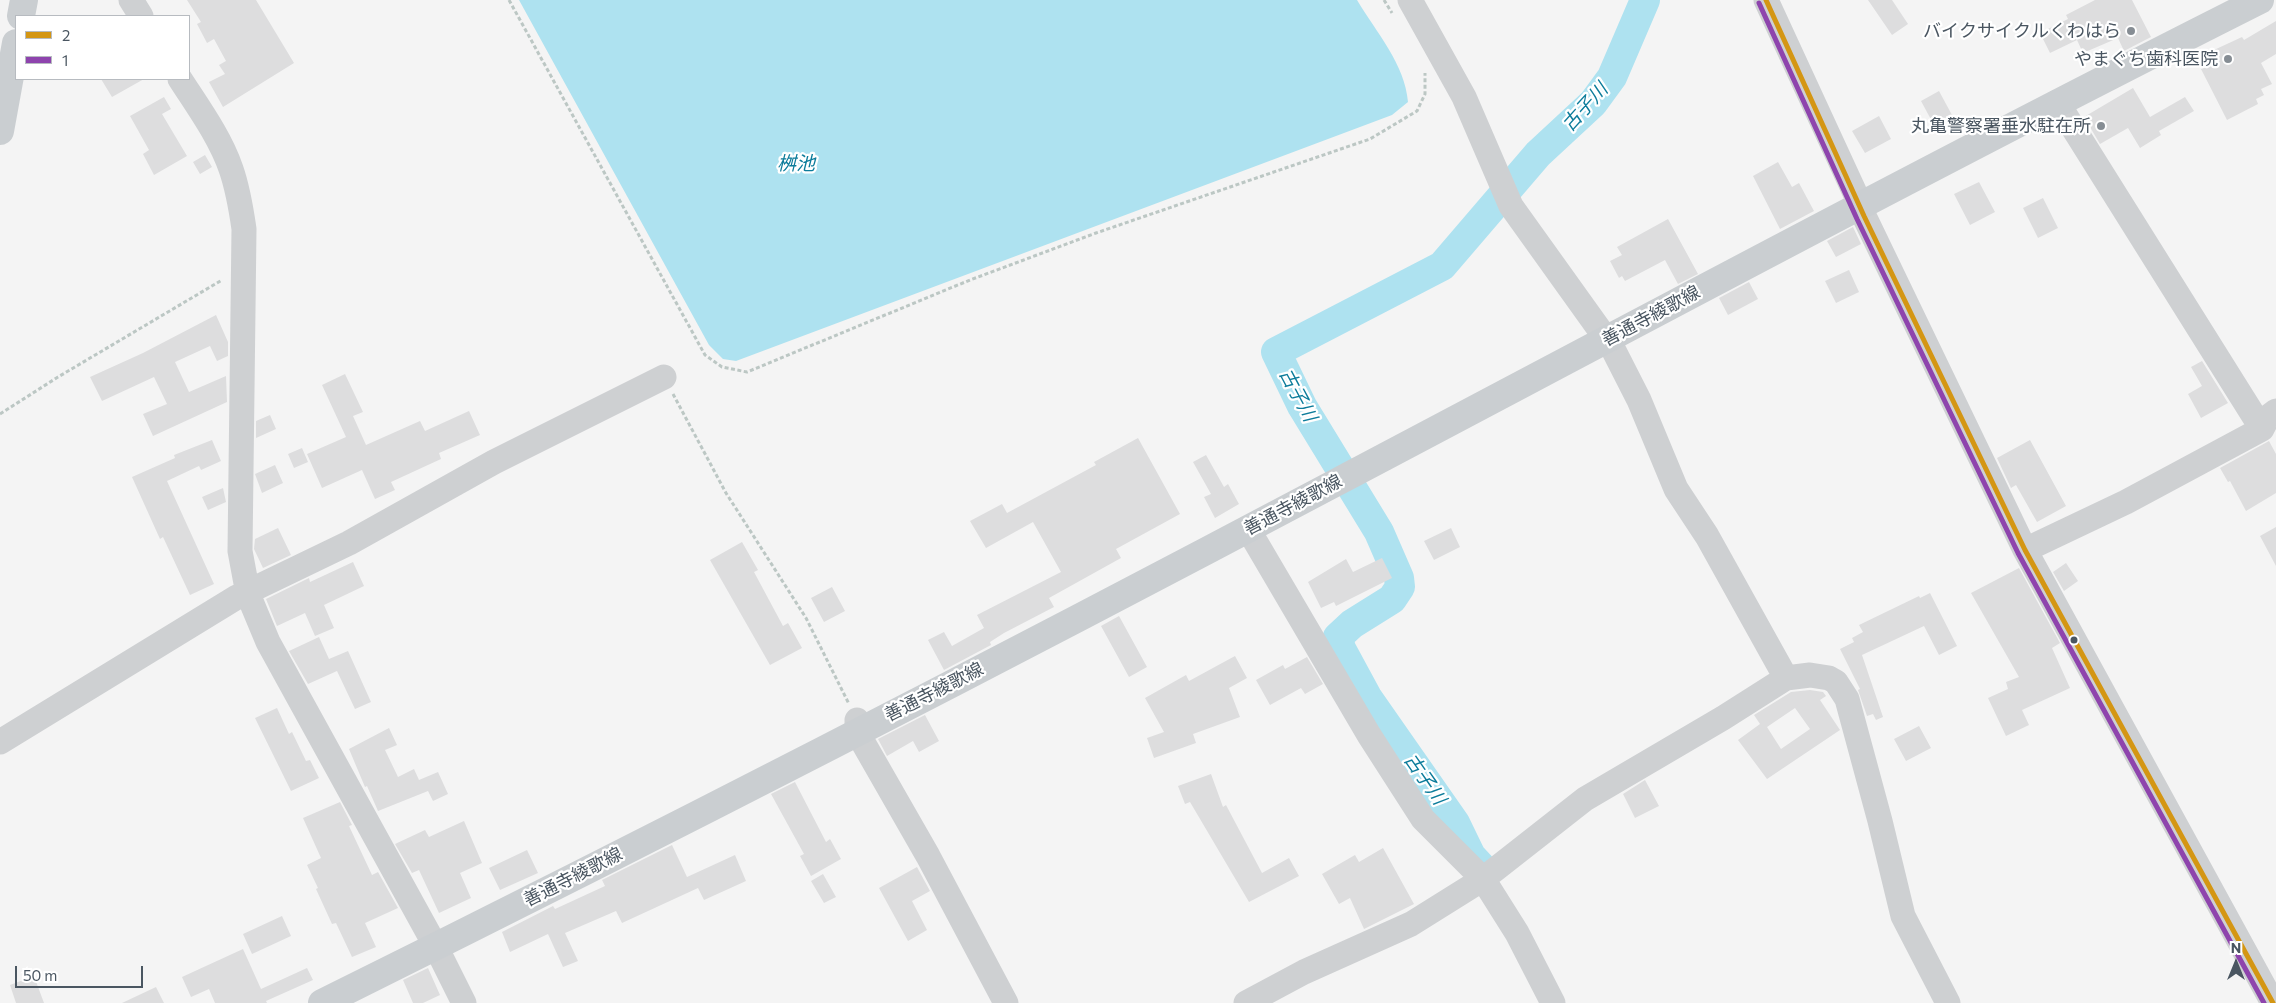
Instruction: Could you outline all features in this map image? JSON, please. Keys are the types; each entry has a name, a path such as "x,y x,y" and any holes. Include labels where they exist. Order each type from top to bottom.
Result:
{"main road":[{"path":"21,15 24,0"},
{"name":"善通寺綾歌線","path":"322,1003 436,947 857,726 1248,529 2057,102 2260,0"},
{"path":"0,132 15,50"}],"street":[{"path":"131,0 140,15"},
{"path":"1766,0 1880,250 2025,550 2273,1003"},
{"path":"1401,8 1464,97 1511,206 1606,339 1639,400 1676,489 1707,536 1786,678"},
{"path":"0,55 15,45"},
{"path":"181,80 212,131 230,167 240,198 244,229 240,551 248,594 268,642 436,947 464,1003"},
{"path":"2025,550 2126,502 2269,420 2057,102"},
{"path":"0,742 205,615 349,543 494,462 664,377"},
{"path":"1248,529 1369,735 1423,819 1483,879 1517,933 1552,1003"},
{"path":"1246,1003 1304,972 1411,924 1483,879 1585,799 1723,718 1786,678 1810,675 1828,678 1836,682 1847,699 1903,916 1948,1003"},
{"path":"857,726 1006,1003"}],"path":[{"path":"509,0 705,355 722,367 747,372 935,294 1096,233 1370,139 1417,111 1425,94 1427,76 1424,70"},
{"path":"1384,0 1401,8"},
{"path":"0,414 58,377 244,267"},
{"path":"664,377 726,493 806,618 857,726"}],"water":[{"name":"桝池","path":"519,0 1357,0 1396,61 1406,88 1408,102 1392,115 736,361 723,359 709,345"}],"building":[{"path":"187,0 256,0 294,63 223,107 209,82 225,74 219,65 226,61 214,39 207,43 197,24 201,22"},
{"path":"1868,0 1892,0 1908,24 1892,35"},
{"path":"2095,0 2132,0 2151,37 2124,51 2118,38 2083,53 2077,40 2050,53 2040,33 2068,19 2066,15"},
{"path":"2276,21 2276,54 2261,63 2272,84 2261,89 2264,95 2256,99 2258,104 2227,120 2201,69 2206,67 2201,56 2242,37 2244,40"},
{"path":"102,80 142,80 112,97"},
{"path":"2133,88 2150,117 2185,97 2194,111 2159,131 2161,135 2140,148 2128,128 2100,144 2084,117"},
{"path":"1939,91 1952,115 1934,125 1921,101"},
{"path":"164,97 171,109 162,114 187,156 154,175 143,154 149,150 130,116"},
{"path":"1879,116 1891,139 1865,153 1852,131"},
{"path":"205,155 212,167 200,174 193,162"},
{"path":"1778,162 1792,187 1799,183 1814,211 1780,229 1753,176"},
{"path":"1979,182 1995,212 1970,225 1954,194"},
{"path":"2043,198 2058,228 2038,238 2023,208"},
{"path":"1668,219 1698,274 1678,284 1665,260 1625,281 1622,276 1619,278 1610,261 1622,255 1617,247"},
{"path":"1853,227 1861,244 1836,257 1827,241"},
{"path":"1849,270 1859,292 1836,303 1825,281"},
{"path":"1749,282 1758,299 1728,315 1719,298"},
{"path":"216,315 228,342 228,356 217,361 210,346 175,362 189,392 226,376 227,402 153,436 143,414 167,404 154,377 102,401 90,377 143,353"},
{"path":"2202,361 2228,403 2201,418 2188,394 2202,386 2191,367"},
{"path":"345,374 363,412 353,416 366,445 420,421 425,431 469,411 480,435 439,453 441,459 391,482 395,490 375,499 362,470 322,488 307,454 346,437 322,385"},
{"path":"270,415 276,429 256,438 256,421"},
{"path":"1138,438 1180,514 1116,549 1121,558 1049,598 1054,607 1004,633 990,642 991,645 944,670 928,640 944,632 952,646 984,628 977,615 1061,572 1033,522 986,548 970,521 1002,504 1007,513 1096,465 1094,462"},
{"path":"212,440 221,461 201,470 199,466 167,481 214,584 190,595 163,537 160,539 132,477 175,458 174,455"},
{"path":"2030,440 2066,506 2037,522 2016,485 2011,488 1997,458"},
{"path":"2269,441 2276,454 2276,493 2246,511 2230,481 2228,482 2220,468"},
{"path":"302,448 308,462 294,468 288,454"},
{"path":"1206,455 1224,487 1228,484 1239,504 1215,518 1204,497 1211,494 1193,462"},
{"path":"275,465 283,483 262,493 255,474"},
{"path":"223,488 226,502 208,510 202,497"},
{"path":"2276,527 2276,566 2260,536"},
{"path":"278,528 291,555 263,568 254,549 255,539"},
{"path":"1451,528 1460,547 1434,560 1424,541"},
{"path":"742,542 758,570 754,572 783,626 788,623 802,648 770,665 710,560"},
{"path":"1382,558 1392,578 1336,606 1334,602 1321,608 1308,582 1346,559 1353,572"},
{"path":"353,562 364,586 324,605 334,628 315,636 305,613 277,626 266,599 309,578 310,582"},
{"path":"2066,563 2078,581 2064,591 2053,572"},
{"path":"2019,568 2060,643 2052,648 2070,688 2022,710 2029,725 2006,736 1988,698 2008,689 2006,682 2019,677 1971,593"},
{"path":"832,587 845,611 824,622 811,598"},
{"path":"1930,593 1957,646 1939,655 1924,626 1862,655 1883,717 1876,720 1873,714 1867,716 1858,690 1860,689 1840,649 1854,642 1852,638 1863,632 1859,625 1919,596 1920,598"},
{"path":"1119,616 1147,667 1129,677 1101,626"},
{"path":"319,637 329,659 348,651 371,702 355,709 337,671 308,684 289,651"},
{"path":"1235,656 1247,678 1229,688 1240,717 1193,734 1196,743 1154,758 1147,738 1164,732 1145,698 1186,675 1189,681"},
{"path":"1307,657 1323,684 1305,694 1301,688 1270,705 1256,680 1283,665 1285,669"},
{"path":"1810,690 1823,692 1826,696 1820,700 1840,730 1767,779 1738,740 1760,724 1754,715 1791,692","holes":["1795,708 1810,729 1781,749 1767,727"]},
{"path":"277,708 289,734 292,732 306,761 310,760 319,778 291,791 255,718"},
{"path":"925,715 939,741 919,752 913,741 887,756 878,739"},
{"path":"1919,726 1931,748 1906,761 1894,739"},
{"path":"389,728 397,745 385,750 398,777 414,769 419,780 438,772 448,794 433,801 428,791 378,811 367,786 365,787 349,749"},
{"path":"1211,774 1223,807 1226,805 1262,873 1289,858 1299,876 1249,902 1190,802 1185,804 1178,786"},
{"path":"1645,780 1659,806 1635,818 1623,794"},
{"path":"795,782 826,842 830,839 841,859 811,876 800,856 804,854 771,794"},
{"path":"340,802 352,825 349,826 372,875 378,872 398,908 365,923 376,947 352,957 336,923 332,924 307,865 321,858 303,818"},
{"path":"464,821 482,863 460,873 471,898 439,913 419,870 412,873 395,844 425,830 429,837"},
{"path":"672,845 687,877 735,855 746,881 704,900 698,888 622,923 616,911 565,933 578,961 563,967 548,934 510,952 502,932 553,906 555,909 605,886 602,880"},
{"path":"1383,848 1414,904 1364,929 1350,898 1339,904 1322,874 1355,855 1359,862"},
{"path":"527,850 538,873 500,890 489,868"},
{"path":"917,867 930,891 912,901 927,930 908,941 879,888"},
{"path":"823,874 836,897 824,903 811,881"},
{"path":"282,916 291,936 252,954 243,934"},
{"path":"243,949 261,989 307,968 313,980 266,1001 267,1003 215,1003 209,989 191,997 182,977"},
{"path":"428,968 440,995 423,1003 413,1003 403,980"},
{"path":"34,976 44,1003 16,1003 10,985"},
{"path":"156,987 164,1003 122,1003"}],"waterway":[{"name":"古子川","path":"1484,870 1471,856 1455,823 1367,697 1341,649 1338,637 1352,624 1392,599 1400,587 1399,578 1379,532 1302,406 1276,352 1442,266 1538,154 1593,103 1612,77 1645,0"}],"transit line":[{"name":"2","path":"1766,0 1864,216 2025,550 2273,1003"},
{"name":"1","path":"1759,3 1857,219 2018,553 2264,1003"}],"place":[{"name":"バイクサイクルくわはら","path":"2131,31"},
{"name":"やまぐち歯科医院","path":"2228,59"},
{"name":"丸亀警察署垂水駐在所","path":"2101,126"}]}
